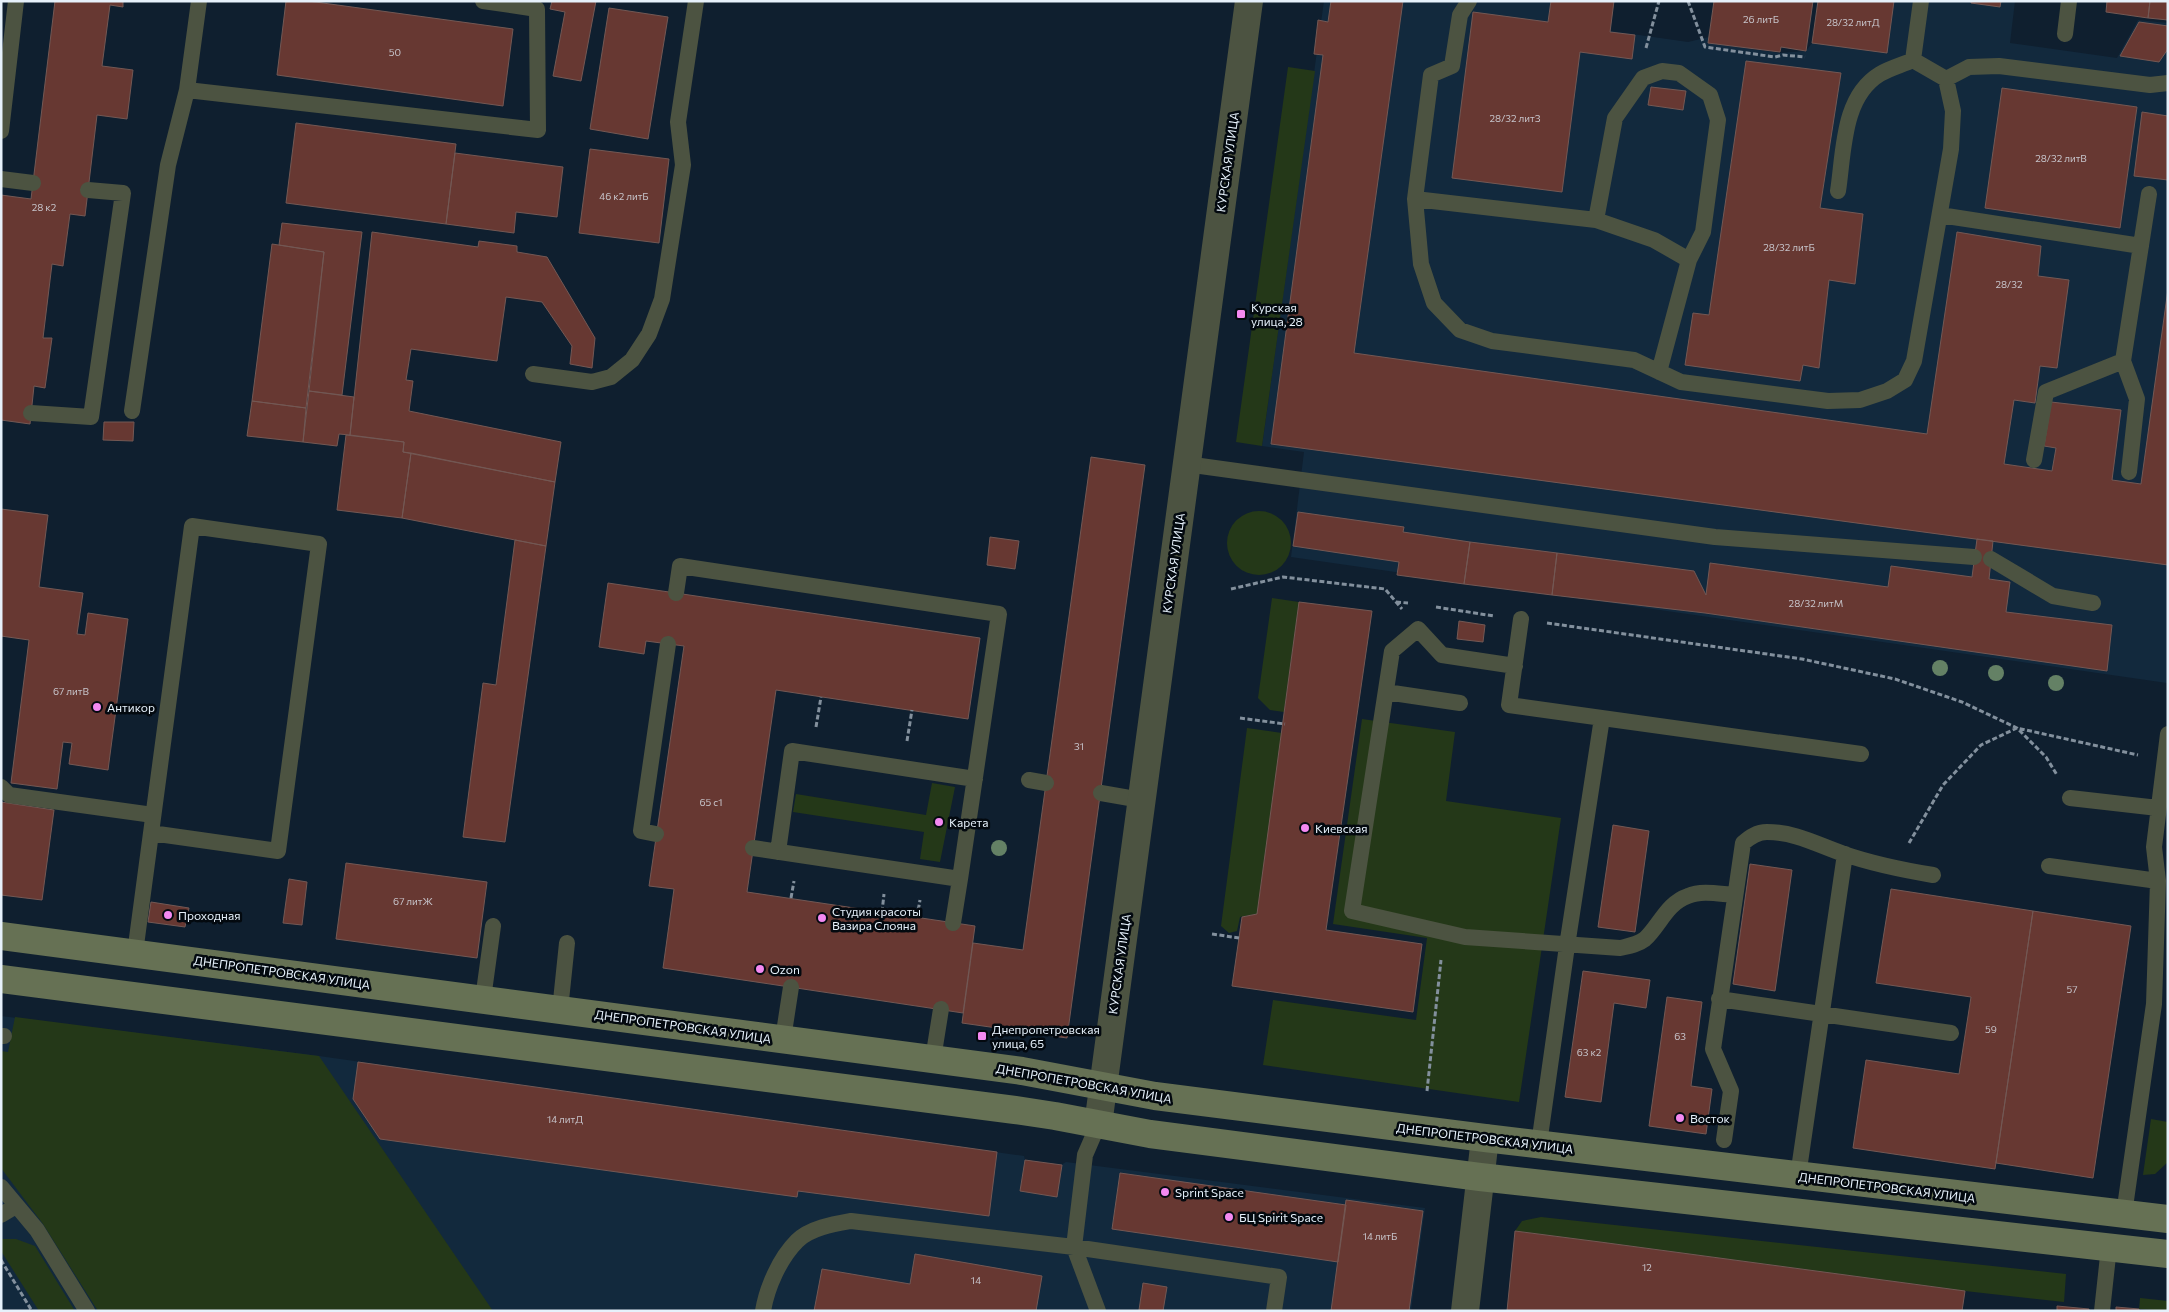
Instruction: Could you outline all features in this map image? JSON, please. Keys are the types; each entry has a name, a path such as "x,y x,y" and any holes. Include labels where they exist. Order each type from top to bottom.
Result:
{"main road":[{"name":"ДНЕПРОПЕТРОВСКАЯ УЛИЦА","path":"1,936 934,1059 1103,1084 1155,1096 1485,1138 2168,1219"},
{"path":"1,979 1023,1111 1150,1134 1480,1177 2168,1254"}],"street":[{"name":"КУРСКАЯ УЛИЦА","path":"1098,1125 1249,1"},
{"path":"1464,1311 1485,1138"}],"lane":[{"path":"1,131 16,1"},
{"path":"132,411 168,165 187,90 199,1"},
{"path":"187,90 538,130 537,9 483,1"},
{"path":"533,374 592,382 612,377 632,360 649,334 662,299 683,164 678,122 696,1"},
{"path":"1469,1 1460,15 1452,66 1431,75 1415,199 1421,264 1434,303 1460,330 1492,341 1634,360 1681,382 1828,401 1860,400 1887,391 1905,380 1914,361 1951,149 1953,111 1946,79 1913,60"},
{"path":"1913,60 1921,1"},
{"path":"2065,34 2069,1"},
{"path":"1838,191 1851,110 1861,90 1880,74 1913,60"},
{"path":"1946,79 1969,67 1999,66 2150,85 2168,83"},
{"path":"1596,220 1615,118 1643,78 1662,71 1679,73 1710,95 1718,120 1703,232 1689,260 1659,372"},
{"path":"1,179 33,183"},
{"path":"31,413 91,417 123,193 88,190"},
{"path":"2129,472 2137,399 2123,361 2149,194"},
{"path":"1415,199 1596,220 1654,240 1689,260"},
{"path":"1940,215 2141,246"},
{"path":"2034,460 2046,392 2123,361"},
{"path":"1186,464 1715,537 1974,557"},
{"path":"135,953 153,815 192,526 319,544 278,851 151,833"},
{"path":"1991,559 2053,596 2093,603"},
{"path":"676,593 680,566 999,614 953,923"},
{"path":"1521,619 1509,706 1861,754"},
{"path":"1515,666 1442,655 1418,629 1392,651 1352,911 1465,937 1567,946 1620,948 1636,945 1645,938 1671,906 1687,896 1703,893 1734,895"},
{"path":"656,834 641,832 668,644"},
{"path":"1386,692 1460,703"},
{"path":"1539,1144 1602,718"},
{"path":"2124,1214 2154,1004 2158,881 2154,846 2163,761 2168,734"},
{"path":"778,852 792,752 975,779"},
{"path":"1029,780 1046,783"},
{"path":"1,787 9,795 153,815"},
{"path":"1100,793 1141,800"},
{"path":"2070,798 2158,808"},
{"path":"1724,1140 1730,1091 1713,1049 1743,843 1751,836 1766,832 1802,837 1844,854 1894,869 1934,875"},
{"path":"753,848 960,879"},
{"path":"1798,1176 1844,854"},
{"path":"2049,866 2158,881"},
{"path":"483,999 493,926"},
{"path":"560,1010 567,943"},
{"path":"783,1039 790,987"},
{"path":"1719,999 1951,1032"},
{"path":"934,1059 941,1009"},
{"path":"1098,1125 1086,1156 1074,1247 1098,1311"},
{"path":"1,1187 37,1230 86,1311"},
{"path":"1,1215 16,1206"},
{"path":"763,1311 778,1269 798,1240 824,1226 851,1221 1074,1247 1279,1277 1274,1311"},
{"path":"2102,1311 2109,1247"}],"path":[{"path":"1643,78 1648,36 1659,1"},
{"path":"1688,1 1705,47 1775,57 1783,55 1805,57"},
{"path":"1231,589 1283,577 1385,589 1418,629"},
{"path":"1396,602 1415,604"},
{"path":"1434,607 1802,659 1896,679 1962,702 2017,728 2076,739 2163,761"},
{"path":"816,733 821,697"},
{"path":"906,746 912,710"},
{"path":"1240,718 1284,724"},
{"path":"2017,728 2046,757 2070,798"},
{"path":"1894,869 1944,785 1981,745 2017,728"},
{"path":"791,898 794,875"},
{"path":"882,912 885,889"},
{"path":"917,917 920,894"},
{"path":"1427,1091 1444,932"},
{"path":"1212,934 1239,938"},
{"path":"1,1260 32,1311"}],"shaded area":[{"path":"1324,1 1614,1 1611,31 1688,42 1709,37 1710,43 1780,53 1806,51 1812,43 1817,1 2015,1 2010,43 2117,58 2138,20 2168,23 2167,683 1291,557 1304,452 1262,446"},
{"path":"1,1016 319,1056 1024,1156 1025,1160 1061,1165 1066,1162 1425,1208 1411,1311 1,1311"}],"green space":[{"path":"1288,67 1315,71 1262,446 1236,442"},
{"path":"1253,511 1265,511 1282,520 1289,531 1291,543 1289,555 1282,566 1265,575 1253,575 1241,570 1232,561 1227,549 1227,537 1232,525 1241,516"},
{"path":"1272,598 1299,602 1284,712 1270,710 1258,698"},
{"path":"1362,719 1455,732 1446,801 1561,818 1519,1102 1263,1065 1273,1000 1416,1020 1427,938 1333,924"},
{"path":"1247,728 1282,733 1257,914 1240,917 1237,931 1229,933 1221,926"},
{"path":"932,783 955,787 940,862 920,859 924,832 793,812 796,794 926,815"},
{"path":"15,1017 319,1056 493,1311 98,1311 43,1224 1,1168 1,1051 8,1052"},
{"path":"2151,1119 2168,1122 2168,1162 2155,1174 2143,1175"},
{"path":"1541,1217 2066,1274 2064,1302 1965,1291 1515,1231 1522,1221"},
{"path":"1,1239 16,1239 35,1246 75,1311 39,1311 1,1251"},
{"path":"2140,1298 2168,1301 2168,1311 2139,1309"}],"building":[{"path":"55,1 123,1 123,7 110,5 102,66 133,70 127,119 97,115 85,216 70,214 63,266 52,264 43,338 52,338 45,388 34,386 30,424 1,420 1,195 31,199"},
{"path":"286,1 308,1 513,29 503,106 277,75"},
{"path":"552,1 596,1 581,81 553,76 565,12 550,9"},
{"path":"1331,1 1403,1 1354,353 1927,434 1957,232 2041,246 2038,276 2069,280 2057,368 2040,366 2035,403 2014,400 2004,464 2052,471 2056,448 2044,446 2051,402 2121,410 2112,480 2141,484 2168,289 2168,565 1271,444 1323,55 1314,54 1318,20 1328,22"},
{"path":"1551,1 1614,1 1610,32 1635,35 1632,59 1580,52 1562,192 1452,178 1473,12 1548,22"},
{"path":"1714,1 1813,1 1806,51 1781,47 1780,52 1708,43"},
{"path":"1818,1 1894,1 1887,53 1812,43"},
{"path":"1971,1 2001,1 2000,7 1971,3"},
{"path":"2107,1 2150,1 2148,18 2106,12"},
{"path":"2150,1 2168,1 2168,20 2148,18"},
{"path":"609,8 668,17 648,139 590,129"},
{"path":"2139,22 2168,26 2168,49 2159,62 2120,56"},
{"path":"1746,61 1841,73 1820,208 1863,214 1855,284 1829,280 1819,368 1803,365 1800,381 1685,365 1693,313 1709,315"},
{"path":"1651,87 1686,91 1683,110 1648,105"},
{"path":"2002,88 2137,107 2120,228 1985,208"},
{"path":"2142,112 2168,116 2168,180 2134,176"},
{"path":"296,123 456,144 446,224 286,203"},
{"path":"590,149 669,159 659,243 579,233"},
{"path":"455,153 563,167 557,217 516,212 514,233 446,224"},
{"path":"282,223 362,232 342,395 309,391 324,252 279,245"},
{"path":"372,232 478,247 479,241 517,246 517,252 547,257 595,338 592,368 570,364 572,346 542,302 506,297 497,361 411,349 406,380 413,381 409,411 561,442 555,482 403,452 404,442 350,435"},
{"path":"272,244 324,252 306,408 252,401"},
{"path":"309,391 354,397 350,435 339,434 337,446 303,442"},
{"path":"252,401 306,408 303,442 247,436"},
{"path":"104,422 134,422 133,441 103,440"},
{"path":"346,435 404,442 403,452 411,453 402,518 337,510"},
{"path":"411,453 555,482 546,546 402,518"},
{"path":"1091,457 1145,465 1067,1038 962,1023 973,943 1023,950"},
{"path":"1,509 48,515 39,587 83,593 77,634 85,635 88,613 128,619 108,770 69,764 72,743 63,742 57,789 11,783 29,640 1,636"},
{"path":"1298,512 1404,527 1403,532 1470,542 1464,584 1397,575 1399,562 1293,546"},
{"path":"990,537 1019,541 1015,569 987,565"},
{"path":"1977,539 1993,541 1989,579 2010,582 2006,612 2112,625 2107,671 1705,613 1552,595 1557,553 1694,571 1706,595 1710,563 1888,587 1891,566 1972,577"},
{"path":"515,540 546,546 505,842 463,837 483,683 496,685"},
{"path":"1470,542 1557,553 1552,595 1464,584"},
{"path":"608,583 980,638 968,719 776,690 747,892 975,926 963,1013 663,968 674,889 649,886 684,646 646,641 644,654 599,647"},
{"name":"Киевская","path":"1299,602 1372,611 1326,930 1422,944 1413,1012 1232,986 1242,917 1257,914"},
{"path":"1459,621 1485,625 1483,642 1457,639"},
{"path":"1,802 54,810 42,900 1,895"},
{"path":"1613,825 1649,831 1635,932 1598,927"},
{"path":"346,863 487,882 477,958 336,939"},
{"path":"1750,864 1792,870 1775,991 1733,984"},
{"path":"289,879 307,882 302,925 283,923"},
{"path":"1891,889 2033,911 1995,1169 1853,1148 1866,1060 1959,1074 1971,997 1876,983"},
{"name":"Проходная","path":"151,902 189,908 185,927 148,922"},
{"path":"2033,911 2131,926 2093,1178 1996,1163"},
{"path":"1583,971 1650,980 1646,1008 1614,1003 1601,1102 1565,1097"},
{"path":"1667,997 1702,1002 1691,1086 1712,1089 1706,1134 1649,1126"},
{"path":"358,1062 997,1152 989,1216 798,1191 797,1197 380,1139 353,1099"},
{"path":"1025,1160 1062,1165 1057,1197 1020,1191"},
{"name":"БЦ Spirit Space","path":"1120,1173 1346,1205 1338,1262 1112,1229"},
{"path":"1346,1200 1423,1211 1409,1311 1331,1311"},
{"path":"1515,1231 1965,1291 1962,1311 1507,1311"},
{"path":"915,1254 1042,1276 1036,1311 814,1311 822,1269 910,1284"},
{"path":"1143,1283 1167,1287 1163,1311 1139,1310"},
{"path":"2057,1306 2089,1309 2089,1311 2057,1311"},
{"path":"2116,1307 2139,1309 2139,1311 2116,1311"}],"place":[{"name":"Курская улица, 28","path":"1241,314"},
{"name":"Антикор","path":"97,707"},
{"name":"Карета","path":"939,822"},
{"name":"Киевская","path":"1305,828"},
{"name":"Проходная","path":"168,915"},
{"name":"Студия красоты Вазира Слояна","path":"822,918"},
{"name":"Ozon","path":"760,969"},
{"name":"Днепропетровская улица, 65","path":"982,1036"},
{"name":"Восток","path":"1680,1118"},
{"name":"Sprint Space","path":"1165,1192"},
{"name":"БЦ Spirit Space","path":"1229,1217"}]}
